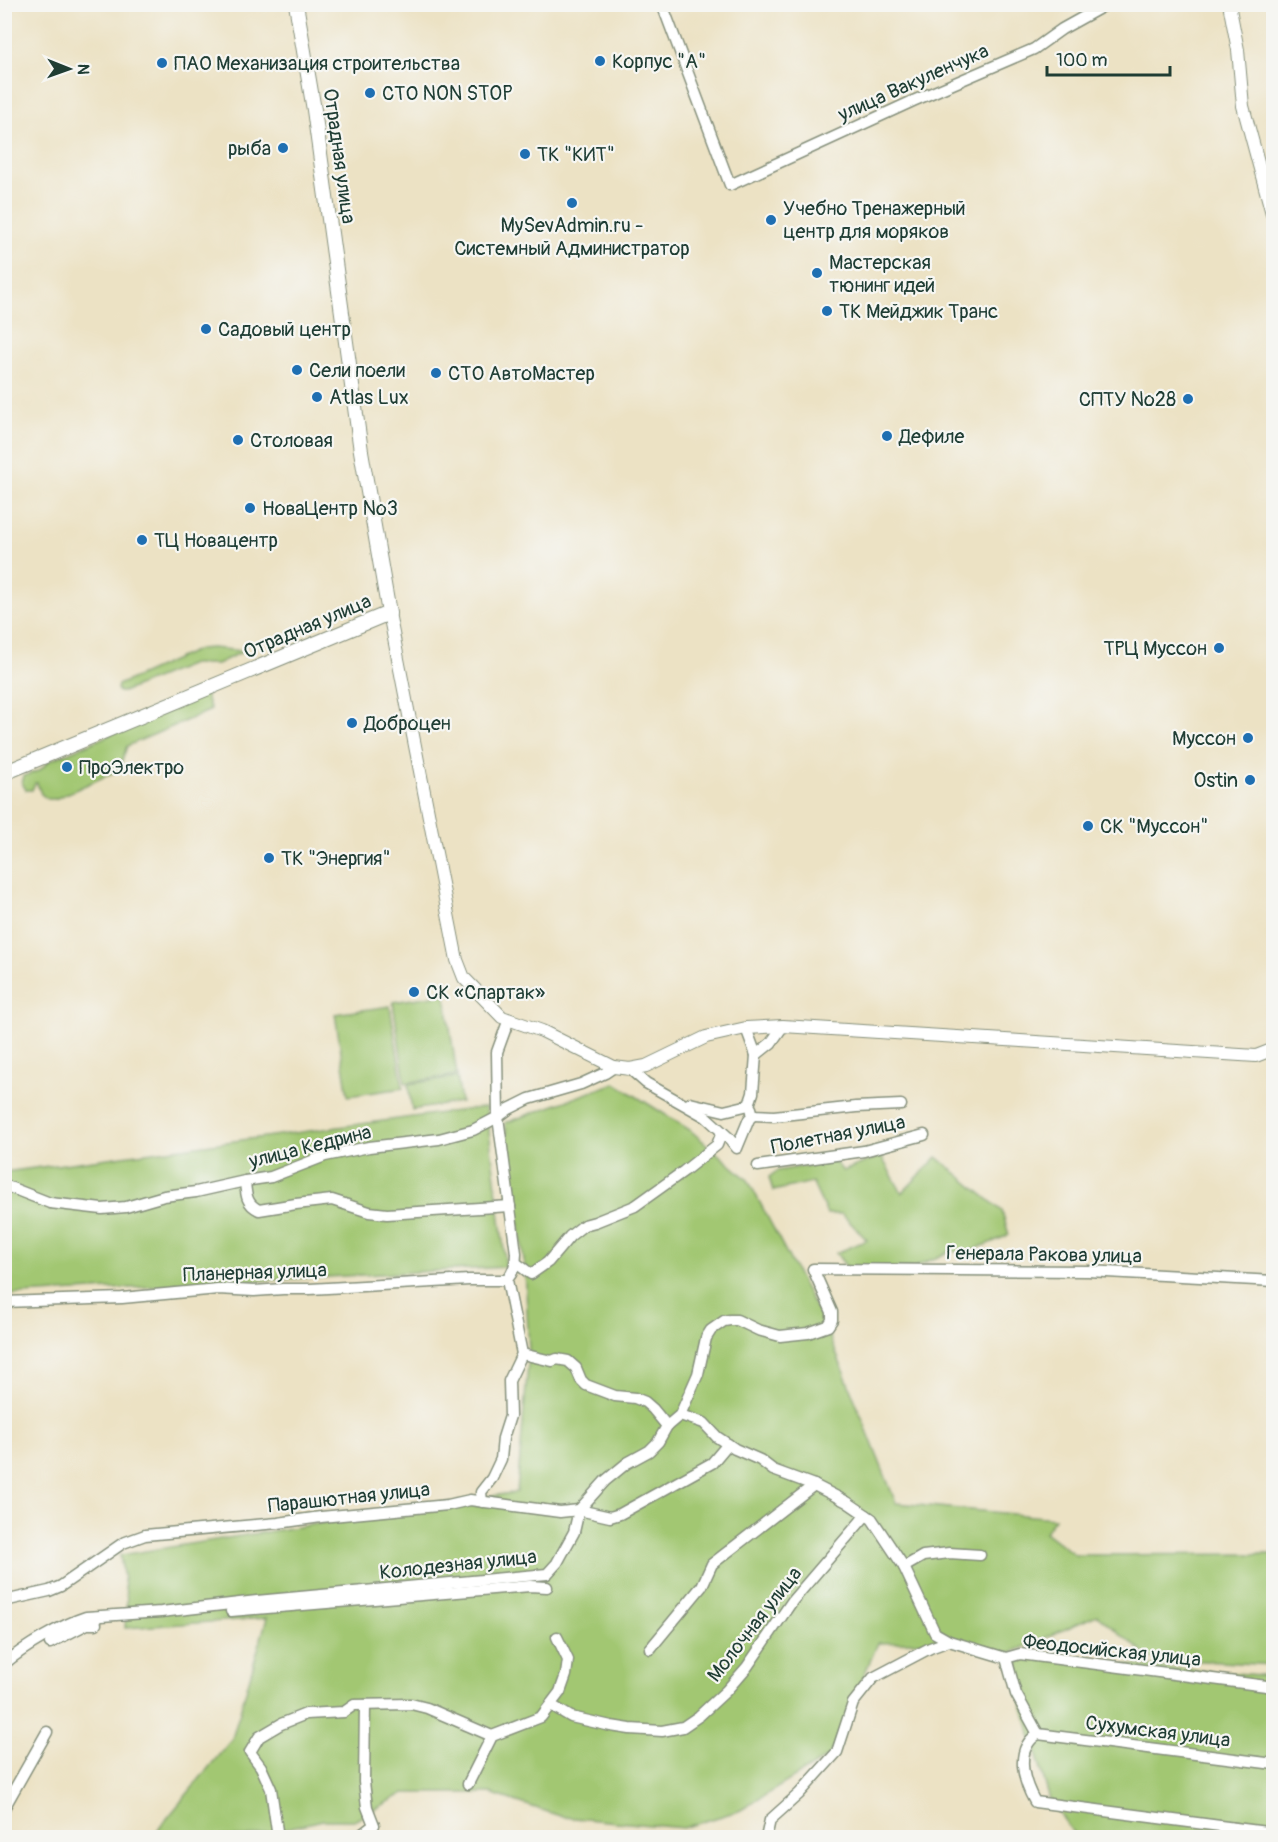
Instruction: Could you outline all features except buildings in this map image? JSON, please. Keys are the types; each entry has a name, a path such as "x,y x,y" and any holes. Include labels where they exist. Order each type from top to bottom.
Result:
{"main road":[{"name":"Отрадная улица","path":"4,773 389,613 361,451 314,110 296,4"}],"street":[{"name":"улица Вакуленчука","path":"662,4 730,185 913,100 1034,49 1062,29 1107,4"},
{"path":"1229,4 1238,50 1243,106 1274,221"},
{"path":"389,613 457,960 464,978 502,1017 542,1031 614,1067 630,1069 646,1066 706,1037 747,1028 783,1026 1256,1056 1274,1048"},
{"path":"482,1502 481,1492 492,1478 501,1459 503,1438 510,1416 509,1381 522,1354 507,1280 516,1263 516,1253 498,1117 497,1052 509,1019"},
{"path":"756,1055 771,1042 783,1026"},
{"path":"630,1069 645,1083 706,1117 737,1148 749,1119 753,1093 756,1055 747,1028"},
{"name":"улица Кедрина","path":"4,1185 50,1203 102,1209 126,1207 164,1196 271,1177 325,1156 440,1139 473,1130 508,1109 581,1084 614,1067"},
{"path":"678,1100 724,1111 751,1110 774,1116 856,1107 901,1105"},
{"path":"516,1263 531,1274 548,1262 570,1236 584,1225 635,1206 684,1171 717,1144 722,1132"},
{"name":"Полетная улица","path":"758,1166 864,1150 924,1135"},
{"path":"245,1181 247,1200 250,1205 260,1210 332,1200 369,1212 387,1214 510,1206"},
{"name":"Генерала Ракова улица","path":"813,1269 1088,1271 1274,1281"},
{"name":"Колодезная улица","path":"4,1664 16,1654 86,1617 161,1612 547,1574 557,1563 574,1532 579,1510 604,1481 627,1463 649,1451 658,1442 667,1426 680,1415 698,1374 706,1338 711,1330 724,1321 737,1320 758,1330 780,1336 808,1333 828,1326 832,1320 832,1312 813,1269"},
{"name":"Планерная улица","path":"4,1302 122,1298 218,1288 254,1291 507,1280"},
{"path":"522,1354 552,1361 568,1360 576,1368 586,1385 615,1396 635,1398 645,1402 667,1426"},
{"path":"680,1415 704,1423 717,1437 735,1449 760,1460 773,1470 814,1485 872,1518 904,1567 935,1633 949,1641"},
{"name":"Парашютная улица","path":"4,1601 61,1586 123,1543 145,1535 448,1505 470,1500 560,1512 579,1510 609,1517 620,1514 712,1463 728,1444"},
{"path":"650,1649 702,1586 712,1564 814,1485"},
{"name":"Молочная улица","path":"551,1705 571,1717 611,1726 662,1731 683,1727 699,1716 726,1691 747,1667 793,1600 866,1515"},
{"path":"904,1567 923,1556 949,1553 980,1555"},
{"name":"Колодезная улица","path":"4,1672 37,1649 87,1624 530,1586 547,1587"},
{"path":"468,1784 492,1736 541,1717 560,1692 566,1676 568,1660 557,1637"},
{"path":"766,1838 770,1820 799,1794 837,1752 854,1703 873,1678 930,1648 949,1641"},
{"name":"Феодосийская улица","path":"949,1641 1006,1658 1020,1654 1274,1688"},
{"path":"1006,1658 1016,1694 1038,1734 1027,1743 1023,1765 1029,1791 1035,1802 1274,1833"},
{"path":"278,1838 271,1789 261,1767 250,1752 259,1737 306,1713 344,1712 354,1705 411,1704 428,1708 492,1736"},
{"path":"357,1838 374,1825 367,1807 364,1782 365,1705"},
{"path":"4,1808 47,1732"},
{"name":"Сухумская улица","path":"1038,1734 1274,1764"}],"green space":[{"path":"199,649 244,651 217,664 192,664 123,692 117,689 118,685"},
{"path":"205,694 211,710 127,746 119,770 55,799 48,799 41,794 37,783 32,790 26,790 22,783 24,776 40,770 49,761"},
{"path":"445,994 457,1075 405,1083 393,1002"},
{"path":"390,1006 403,1088 348,1096 335,1014"},
{"path":"457,1077 461,1102 412,1110 408,1084"},
{"path":"615,1083 690,1130 748,1180 827,1330 896,1503 1055,1518 1045,1532 1075,1555 1273,1554 1273,1665 1150,1658 1097,1615 1006,1655 949,1641 878,1643 829,1756 741,1810 683,1828 563,1817 490,1793 404,1793 356,1820 323,1820 248,1837 152,1837 232,1739 267,1618 125,1628 127,1600 120,1555 517,1492 529,1352 525,1268 505,1123"},
{"path":"486,1107 506,1267 5,1295 5,1172"},
{"path":"881,1156 902,1193 937,1157 1002,1211 1009,1235 966,1253 951,1251 913,1268 847,1268 836,1253 867,1240 842,1214 827,1214 812,1182 773,1191 769,1177 777,1171 834,1161 843,1171"},
{"path":"1019,1657 1273,1676 1273,1837 1076,1837 1050,1800 1020,1697"}],"place":[{"name":"Корпус \"А\"","path":"600,61"},
{"name":"ПАО Механизация строительства","path":"162,63"},
{"name":"СТО NON STOP","path":"370,93"},
{"name":"рыба","path":"283,148"},
{"name":"ТК \"КИТ\"","path":"525,154"},
{"name":"MySevAdmin.ru - Системный Администратор","path":"572,203"},
{"name":"Учебно Тренажерный центр для моряков","path":"771,220"},
{"name":"Мастерская тюнинг идей","path":"817,273"},
{"name":"ТК Мейджик Транс","path":"827,311"},
{"name":"Садовый центр","path":"206,329"},
{"name":"Сели поели","path":"297,370"},
{"name":"СТО АвтоМастер","path":"436,373"},
{"name":"Atlas Lux","path":"317,397"},
{"name":"СПТУ №28","path":"1188,399"},
{"name":"Дефиле","path":"887,436"},
{"name":"Столовая","path":"238,440"},
{"name":"НоваЦентр №3","path":"250,508"},
{"name":"ТЦ Новацентр","path":"142,540"},
{"name":"ТРЦ Муссон","path":"1219,648"},
{"name":"Доброцен","path":"352,723"},
{"name":"Муссон","path":"1248,738"},
{"name":"ПроЭлектро","path":"67,767"},
{"name":"Ostin","path":"1250,780"},
{"name":"СК \"Муссон\"","path":"1088,826"},
{"name":"ТК \"Энергия\"","path":"269,858"},
{"name":"СК «Спартак»","path":"414,992"}]}
